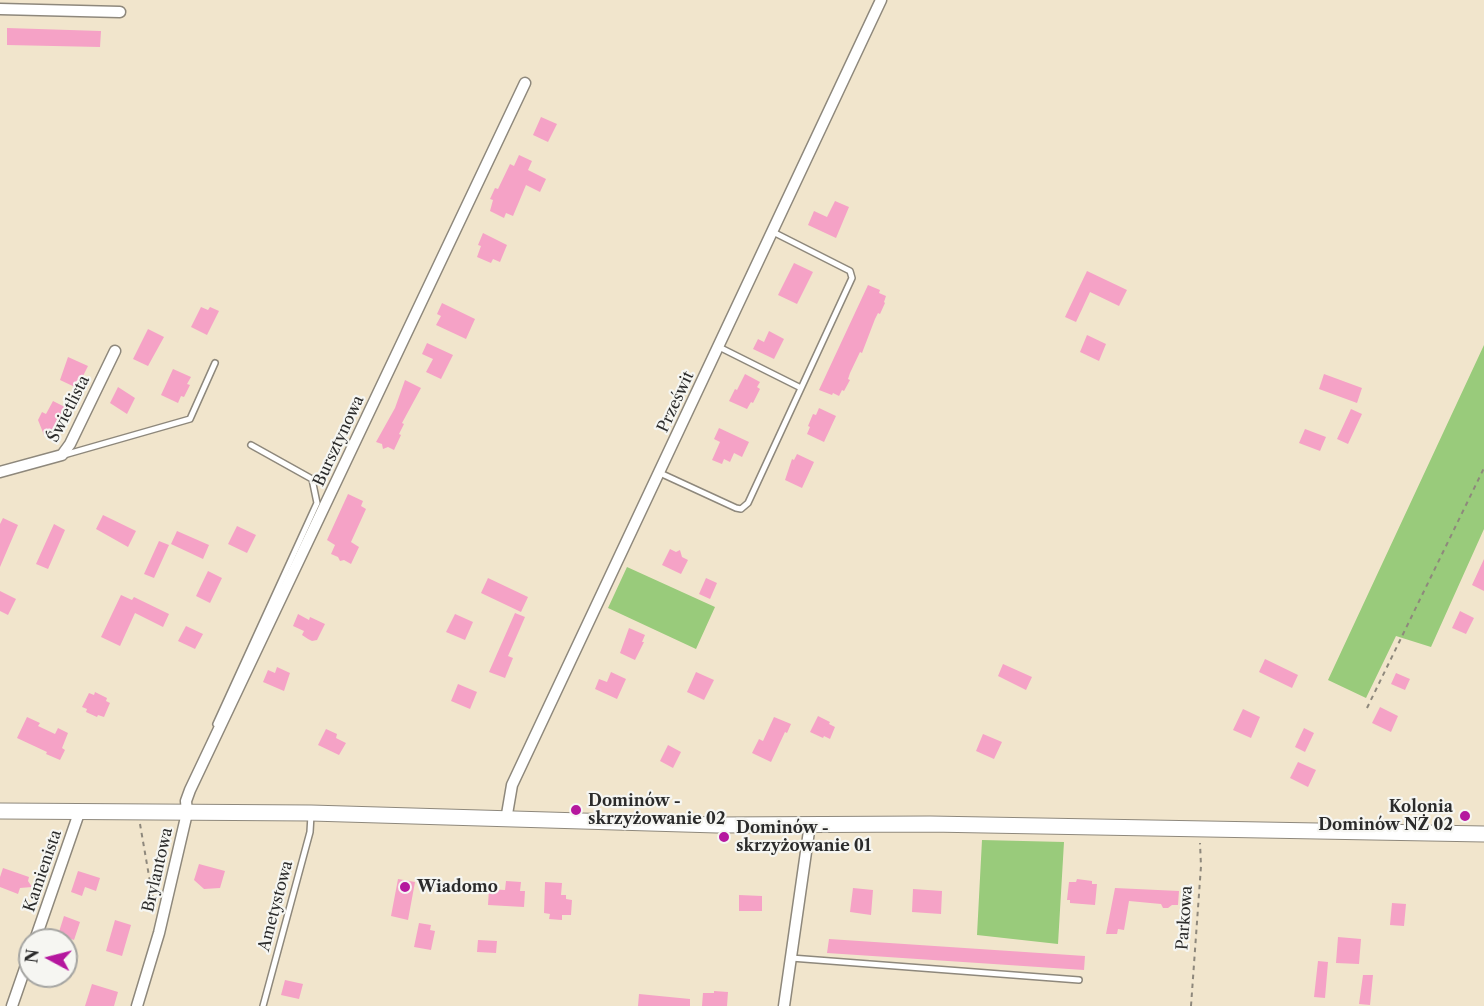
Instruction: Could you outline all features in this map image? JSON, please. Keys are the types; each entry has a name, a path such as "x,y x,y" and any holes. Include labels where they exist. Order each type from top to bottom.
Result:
{"street":[{"name":"Prześwit","path":"507,820 512,785 881,0"},
{"path":"0,9 120,12"},
{"name":"Bursztynowa","path":"181,813 525,83"},
{"name":"Świetlista","path":"0,472 62,456 75,436 115,351"},
{"path":"0,811 311,813 717,825 941,825 1484,834"},
{"name":"Kamienista","path":"39,928 79,813"},
{"name":"Brylantowa","path":"137,1006 159,933 181,813"},
{"path":"784,1006 810,824"},
{"path":"12,1006 18,988"}],"lane":[{"path":"660,473 735,508 745,507 852,279 850,272 772,232"},
{"path":"719,347 801,388"},
{"path":"62,456 190,419 216,363"},
{"path":"181,813 317,503 312,479 251,445"},
{"name":"Ametystowa","path":"263,1006 310,832 311,813"},
{"path":"791,958 1079,980"}],"path":[{"path":"1367,708 1484,468"},
{"name":"Brylantowa","path":"138,813 155,910"},
{"name":"Parkowa","path":"1191,1006 1201,866 1200,831"}],"green space":[{"path":"1484,345 1484,529 1431,647 1396,636 1366,698 1328,680"},
{"path":"627,567 715,607 696,649 608,608"},
{"path":"982,840 1064,842 1058,944 977,935"}],"building":[{"path":"7,28 101,31 100,47 7,45"},
{"path":"541,117 557,124 548,142 533,135"},
{"path":"519,155 532,161 528,170 546,179 540,192 526,185 513,216 506,213 504,218 490,211 493,200 490,199 495,188 498,189 510,164 514,166"},
{"path":"835,201 849,207 836,238 808,225 814,211 827,217"},
{"path":"483,233 507,245 500,262 493,259 491,263 477,257 481,246 478,245"},
{"path":"794,263 813,272 797,304 778,295"},
{"path":"1087,271 1127,290 1119,306 1090,292 1076,322 1065,317"},
{"path":"868,285 880,290 879,293 886,296 885,303 850,373 848,379 850,380 839,396 819,390"},
{"path":"442,303 475,319 466,339 436,325 441,316 437,314"},
{"path":"201,307 208,310 210,307 219,311 207,335 191,327"},
{"path":"148,329 164,337 148,366 133,359"},
{"path":"769,331 784,339 774,359 753,349 758,339 764,342"},
{"path":"1087,335 1106,344 1099,361 1080,352"},
{"path":"427,343 453,355 441,379 426,372 433,359 422,354"},
{"path":"68,357 88,366 77,388 60,380"},
{"path":"173,369 191,377 184,397 181,396 178,403 161,395"},
{"path":"745,374 760,382 757,387 760,389 747,409 729,401"},
{"path":"1324,374 1362,388 1357,403 1319,389"},
{"path":"405,380 421,388 402,423 404,424 399,434 401,435 394,450 388,447 383,449 382,444 376,442 395,408"},
{"path":"118,387 135,398 127,414 110,403"},
{"path":"53,401 65,407 58,420 62,422 55,436 48,433 44,435 38,420 42,412 46,414"},
{"path":"819,408 836,416 824,442 807,434 813,414 816,415"},
{"path":"1351,409 1362,414 1348,444 1337,439"},
{"path":"719,428 749,442 742,457 734,453 730,462 724,459 722,464 712,460 720,442 714,439"},
{"path":"1305,429 1326,437 1320,451 1299,443"},
{"path":"797,454 814,462 802,488 785,480 792,459 794,460"},
{"path":"348,494 363,501 361,506 366,509 351,542 359,547 351,564 344,560 340,561 338,557 331,554 335,545 327,540"},
{"path":"103,515 136,531 128,547 96,529"},
{"path":"3,518 18,525 0,567 0,524"},
{"path":"54,524 65,530 48,569 36,564"},
{"path":"237,526 256,535 247,553 228,544"},
{"path":"177,531 209,545 203,559 171,544"},
{"path":"159,541 169,545 154,578 144,574"},
{"path":"670,549 676,552 680,550 682,557 688,560 681,574 662,565"},
{"path":"1484,559 1484,591 1472,585"},
{"path":"208,571 222,578 210,603 196,596"},
{"path":"488,578 528,597 521,612 481,593"},
{"path":"706,578 717,583 710,599 699,594"},
{"path":"0,591 16,599 8,615 0,611"},
{"path":"121,595 132,600 134,597 169,614 163,627 135,613 120,646 101,637"},
{"path":"1460,611 1474,618 1466,634 1452,628"},
{"path":"515,613 525,617 508,656 513,658 505,678 489,672"},
{"path":"298,614 309,620 310,617 325,624 317,640 308,639 302,635 304,631 293,626"},
{"path":"455,614 473,622 465,640 446,632"},
{"path":"186,626 203,634 195,649 178,641"},
{"path":"629,628 645,635 635,660 620,653"},
{"path":"1265,659 1298,675 1292,688 1259,672"},
{"path":"1003,664 1032,677 1026,690 998,676"},
{"path":"277,667 290,673 284,691 263,682 268,670 275,673"},
{"path":"611,672 626,679 617,699 595,689 599,679 607,682"},
{"path":"696,672 714,680 704,700 687,692"},
{"path":"1396,673 1410,679 1405,690 1391,684"},
{"path":"458,684 477,692 470,709 451,701"},
{"path":"95,692 107,698 106,701 110,703 104,717 98,715 97,717 86,712 87,709 82,707 89,693 94,695"},
{"path":"1380,707 1398,716 1391,732 1372,723"},
{"path":"1243,709 1260,717 1251,738 1233,730"},
{"path":"818,716 835,727 830,739 810,732"},
{"path":"27,717 40,723 38,726 55,734 58,728 68,733 62,748 65,750 60,760 17,738"},
{"path":"774,717 791,724 771,762 752,753 759,739 763,741"},
{"path":"1304,728 1314,733 1305,752 1295,747"},
{"path":"326,729 337,734 336,738 346,743 339,755 318,745"},
{"path":"983,734 1002,742 994,759 976,751"},
{"path":"668,745 681,752 673,768 660,761"},
{"path":"1298,762 1316,770 1308,787 1290,778"},
{"path":"199,864 225,871 220,888 204,889 194,880"},
{"path":"3,868 29,877 28,881 32,887 20,888 18,894 0,887"},
{"path":"78,871 100,878 96,891 85,887 82,896 71,892"},
{"path":"398,879 415,882 408,920 391,916"},
{"path":"1077,879 1097,884 1095,905 1070,903 1070,900 1067,900 1069,882 1076,882"},
{"path":"506,881 521,882 520,891 525,891 524,907 488,905 489,889 505,890"},
{"path":"545,882 562,883 561,895 566,895 566,899 572,900 571,915 562,915 562,920 549,919 550,914 544,913"},
{"path":"853,888 873,890 871,915 850,912"},
{"path":"1115,888 1179,891 1178,905 1163,908 1161,904 1129,901 1124,930 1118,929 1117,934 1106,934"},
{"path":"913,889 942,891 941,914 912,912"},
{"path":"739,895 762,896 762,911 739,911"},
{"path":"1392,903 1406,904 1404,926 1390,925"},
{"path":"64,916 80,922 78,928 60,928"},
{"path":"115,920 131,925 122,956 106,951"},
{"path":"419,923 431,925 430,930 435,931 431,950 414,947"},
{"path":"1338,937 1361,939 1359,964 1336,963"},
{"path":"829,939 1085,956 1084,970 827,953"},
{"path":"478,940 497,941 496,953 477,952"},
{"path":"1318,961 1328,962 1325,998 1314,997"},
{"path":"1363,975 1373,975 1370,1005 1359,1004"},
{"path":"285,980 303,984 299,999 281,995"},
{"path":"92,984 118,992 114,1006 85,1006"},
{"path":"714,991 728,992 727,1006 702,1006 703,993 714,993"},
{"path":"639,994 690,999 690,1006 638,1006"}],"place":[{"name":"Dominów - skrzyżowanie 02","path":"576,810"},
{"name":"Kolonia Dominów NŻ 02","path":"1465,816"},
{"name":"Dominów - skrzyżowanie 01","path":"724,837"},
{"name":"Wiadomo","path":"405,887"}]}
